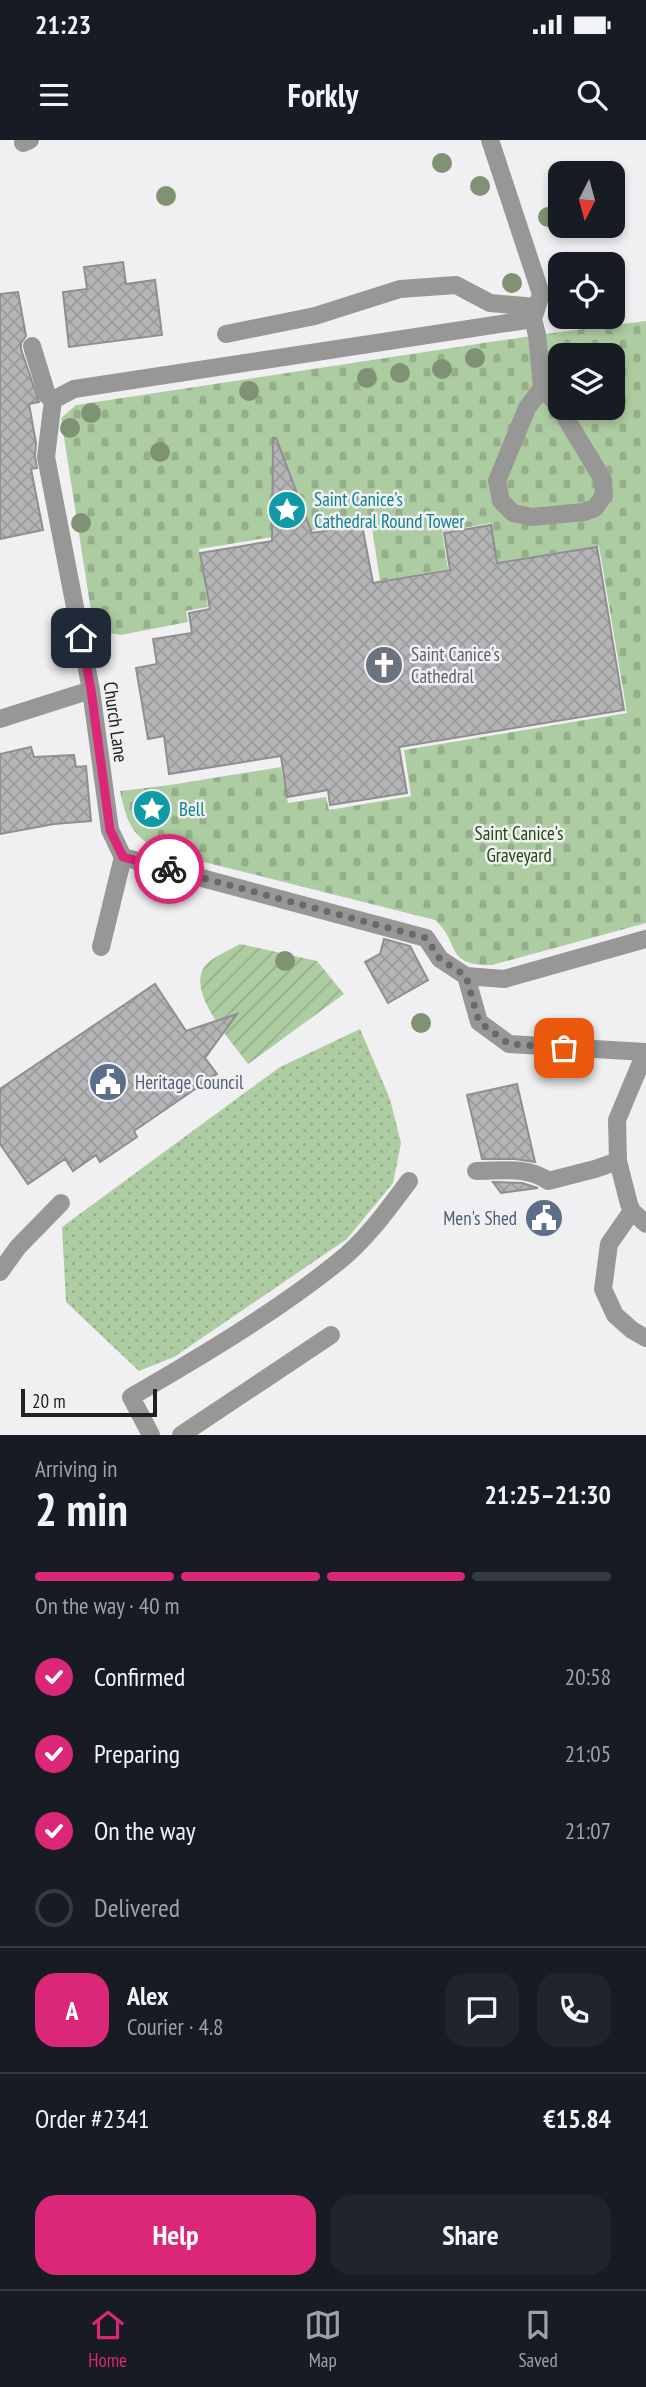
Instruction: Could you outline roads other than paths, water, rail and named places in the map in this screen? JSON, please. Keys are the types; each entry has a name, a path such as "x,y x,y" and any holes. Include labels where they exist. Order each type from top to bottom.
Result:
{"street":[{"path":"491,140 541,294 535,313 542,388 558,405 603,480 604,495 595,508 584,512 532,517 513,513 500,501 497,481 527,408 542,388"},
{"path":"226,334 315,316 400,289 456,285 490,303 535,313"},
{"path":"32,346 47,395 53,400 74,389 535,313"},
{"name":"Church Lane","path":"53,400 46,457 91,690 110,830 123,857"},
{"path":"0,719 91,690"},
{"path":"102,947 123,857 426,938 440,959 466,976 504,979 646,939"},
{"path":"466,976 479,1022 509,1044 645,1053 617,1120 618,1161 632,1211 646,1224"},
{"path":"476,1171 538,1173 548,1181 595,1170 618,1161"},
{"path":"151,1435 131,1397 280,1304 340,1261 382,1217 409,1181"},
{"path":"0,1272 18,1247 61,1203"},
{"path":"632,1211 609,1244 603,1289 615,1315 646,1338"},
{"path":"181,1435 331,1335"}],"place":[{"name":"Saint Canice's Cathedral Round Tower","path":"287,510"},
{"name":"Saint Canice's Cathedral","path":"384,665"},
{"name":"Bell","path":"152,809"},
{"name":"Heritage Council","path":"108,1082"},
{"name":"Men's Shed","path":"544,1218"}],"park label":[{"name":"Saint Canice's Graveyard","path":"519,844"}]}
